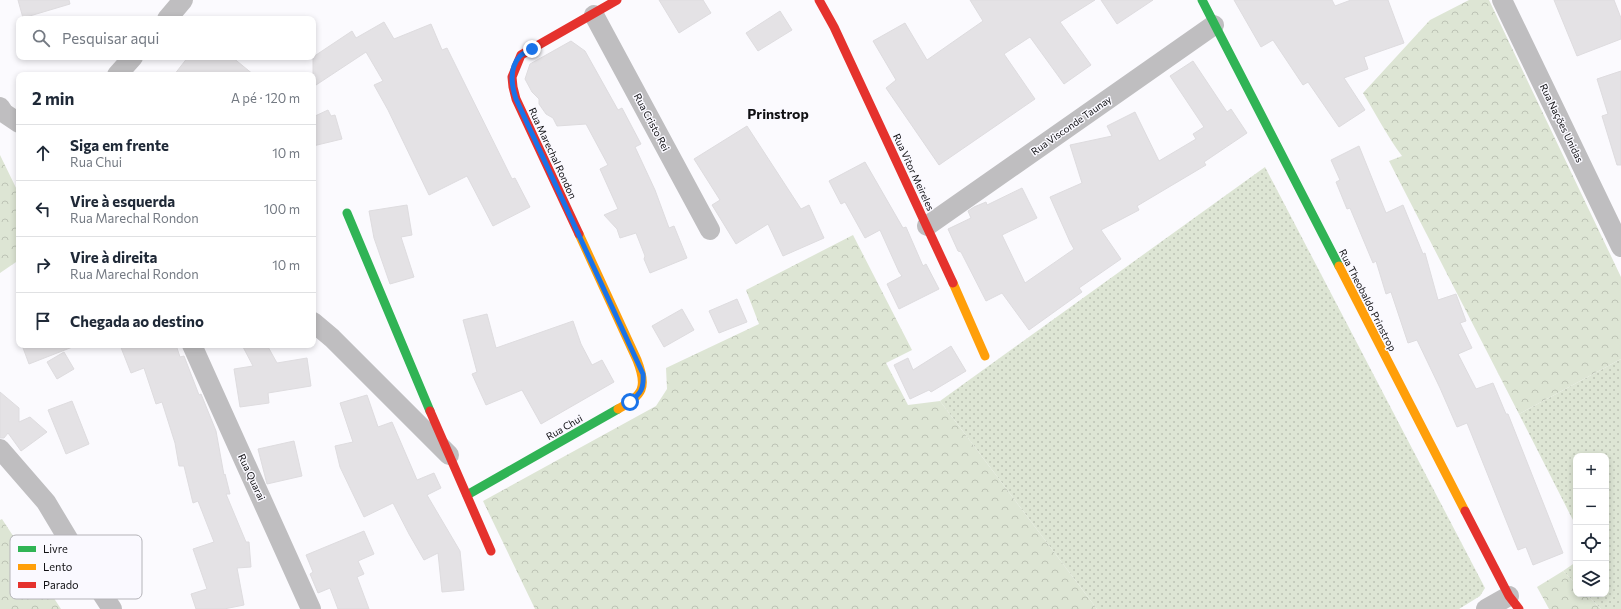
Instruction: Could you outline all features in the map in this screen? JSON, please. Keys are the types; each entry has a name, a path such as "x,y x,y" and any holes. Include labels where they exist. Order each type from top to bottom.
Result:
{"street":[{"path":"170,16 183,0"},
{"name":"Rua Marechal Rondon","path":"617,0 594,15 521,55 513,69 511,84 519,106 637,360"},
{"name":"Rua Vitor Meireles","path":"819,0 837,34 927,226 985,356"},
{"name":"Rua Theobaldo Prinstrop","path":"1202,0 1514,602"},
{"name":"Rua Nações Unidas","path":"1502,0 1621,247"},
{"name":"Rua Cristo Rei","path":"594,15 710,230"},
{"name":"Rua Visconde Taunay","path":"927,226 1214,25"},
{"path":"120,72 130,60"},
{"path":"0,107 4,113 16,121"},
{"path":"347,213 396,332 452,458 490,551"},
{"path":"316,325 332,338 452,458"},
{"name":"Rua Quarai","path":"193,348 311,609"},
{"name":"Rua Chui","path":"467,495 630,402 640,394 644,384 643,374 637,360"},
{"path":"0,450 46,502 66,535"},
{"path":"106,599 112,609"},
{"path":"1486,609 1514,602"}],"green space":[{"path":"1469,0 1489,0 1621,277 1621,359 1519,414 1389,161 1402,156 1386,133 1363,93 1430,20"},
{"path":"0,155 16,188 16,262 0,273"},
{"path":"1265,167 1485,588 1480,596 1459,609 1097,609 940,401"},
{"path":"853,235 912,350 886,363 908,405 940,401 1097,609 535,609 483,501 656,406 667,389 666,368 759,324 746,290"},
{"path":"1621,359 1621,609 1601,609 1589,597 1609,597 1609,453 1573,453 1573,520 1519,414"},
{"path":"2,519 12,535 10,535 10,599 54,599 61,609 0,609 0,520"},
{"path":"1573,564 1573,581 1563,571"},
{"path":"1563,571 1573,581 1573,597 1589,597 1601,609 1549,609 1537,587"}],"building":[{"path":"18,0 69,0 70,4 30,16 22,16"},
{"path":"659,0 703,0 711,13 679,33"},
{"path":"970,0 1095,0 1060,22 1091,65 1064,84 1030,37 1004,54 1035,99 939,165 886,88 896,80 873,41 905,23 927,60 983,21"},
{"path":"1101,0 1153,0 1117,24"},
{"path":"1234,0 1332,0 1335,6 1351,0 1388,0 1404,43 1364,57 1368,69 1344,78 1365,110 1339,127 1308,82 1303,85 1273,40 1261,47"},
{"path":"1554,0 1614,0 1621,18 1621,39 1577,56"},
{"path":"780,11 792,30 758,51 746,33"},
{"path":"384,22 394,39 431,24 442,50 447,48 512,179 515,178 530,207 493,226 467,176 429,195 388,110 374,85 383,81 366,52 316,85 316,72 313,72 313,60 316,60 316,55 352,31 356,38"},
{"path":"571,41 585,51 618,110 622,108 641,144 635,147 655,190 669,228 674,226 687,258 650,273 636,233 620,238 617,229 604,215 618,209 600,169 608,165 586,124 557,126 553,118 546,114 539,104 539,99 532,92 525,79 530,64"},
{"path":"186,60 236,60 250,72 176,72"},
{"path":"1193,61 1227,112 1231,109 1247,133 1204,162 1206,165 1137,206 1139,210 1101,230 1121,259 1079,288 1082,292 1029,330 1002,293 986,301 961,252 958,251 948,229 971,218 968,211 974,207 986,202 987,205 1022,188 1037,218 1002,235 1025,283 1074,249 1050,197 1082,183 1070,145 1112,136 1107,126 1135,112 1159,161 1196,139 1193,134 1204,127 1170,76"},
{"path":"1621,71 1621,165 1617,165 1602,116 1608,114 1597,79"},
{"path":"328,110 331,116 335,115 342,139 316,145 316,116"},
{"path":"747,126 801,209 809,205 824,238 783,256 768,224 736,244 712,205 720,200 694,159"},
{"path":"1359,146 1386,213 1403,205 1423,254 1425,253 1438,300 1456,294 1466,321 1460,323 1472,348 1458,354 1476,389 1493,383 1506,414 1508,414 1563,553 1533,565 1526,547 1518,550 1467,423 1457,427 1417,340 1408,343 1391,292 1386,294 1376,261 1373,263 1350,208 1347,209 1336,182 1340,180 1331,160"},
{"path":"865,162 903,228 906,227 923,266 926,264 939,289 899,309 887,284 902,276 880,230 865,238 845,202 841,204 829,181"},
{"path":"407,205 412,235 401,237 414,277 390,284 374,238 369,211"},
{"path":"737,299 747,322 719,333 709,311"},
{"path":"682,309 694,330 664,347 652,326"},
{"path":"487,314 496,348 573,321 581,344 592,365 602,360 614,382 541,424 522,390 486,405 472,374 477,372 463,320"},
{"path":"951,346 966,371 931,392 929,390 910,399 894,365 908,358 913,370"},
{"path":"23,348 70,348 29,364"},
{"path":"121,348 177,348 180,357 184,356 199,395 201,394 216,431 224,475 225,474 230,494 226,494 246,542 249,542 251,567 237,568 244,605 224,609 196,609 191,594 207,589 193,549 214,542 198,501 193,503 184,466 179,466 175,443 162,402 156,404 144,368 131,373"},
{"path":"244,348 269,348 277,363 307,358 311,386 268,393 269,403 240,407 234,369 253,366"},
{"path":"64,352 74,369 57,379 47,362"},
{"path":"0,392 19,408 19,422 30,417 47,432 21,451 8,433 4,438 0,438"},
{"path":"367,395 378,427 392,422 417,480 434,473 441,488 427,495 460,551 464,590 442,592 438,553 424,560 393,503 364,517 340,467 335,446 353,442 340,403"},
{"path":"72,401 89,444 66,454 48,410"},
{"path":"294,441 302,476 267,484 258,449"},
{"path":"364,531 374,554 358,561 364,574 357,577 369,609 338,609 330,588 318,593 310,574 313,572 306,555"}],"traffic: fast":[{"path":"1202,0 1339,266"},
{"path":"347,213 430,411"},
{"path":"467,495 618,409"}],"traffic: slow":[{"path":"579,234 637,360 642,378 641,390 638,395 618,409"},
{"path":"1339,266 1465,511"},
{"path":"953,283 985,356"}],"traffic: jam":[{"path":"579,234 516,99 512,77 521,55 617,0"},
{"path":"819,0 834,27 953,283"},
{"path":"430,411 491,551"},
{"path":"1465,511 1509,596 1519,609"}],"district":[{"name":"Prinstrop","path":"778,114"}],"route":[{"path":"532,49 521,55 513,69 511,84 516,99 643,374 644,384 640,394 630,402"}]}
